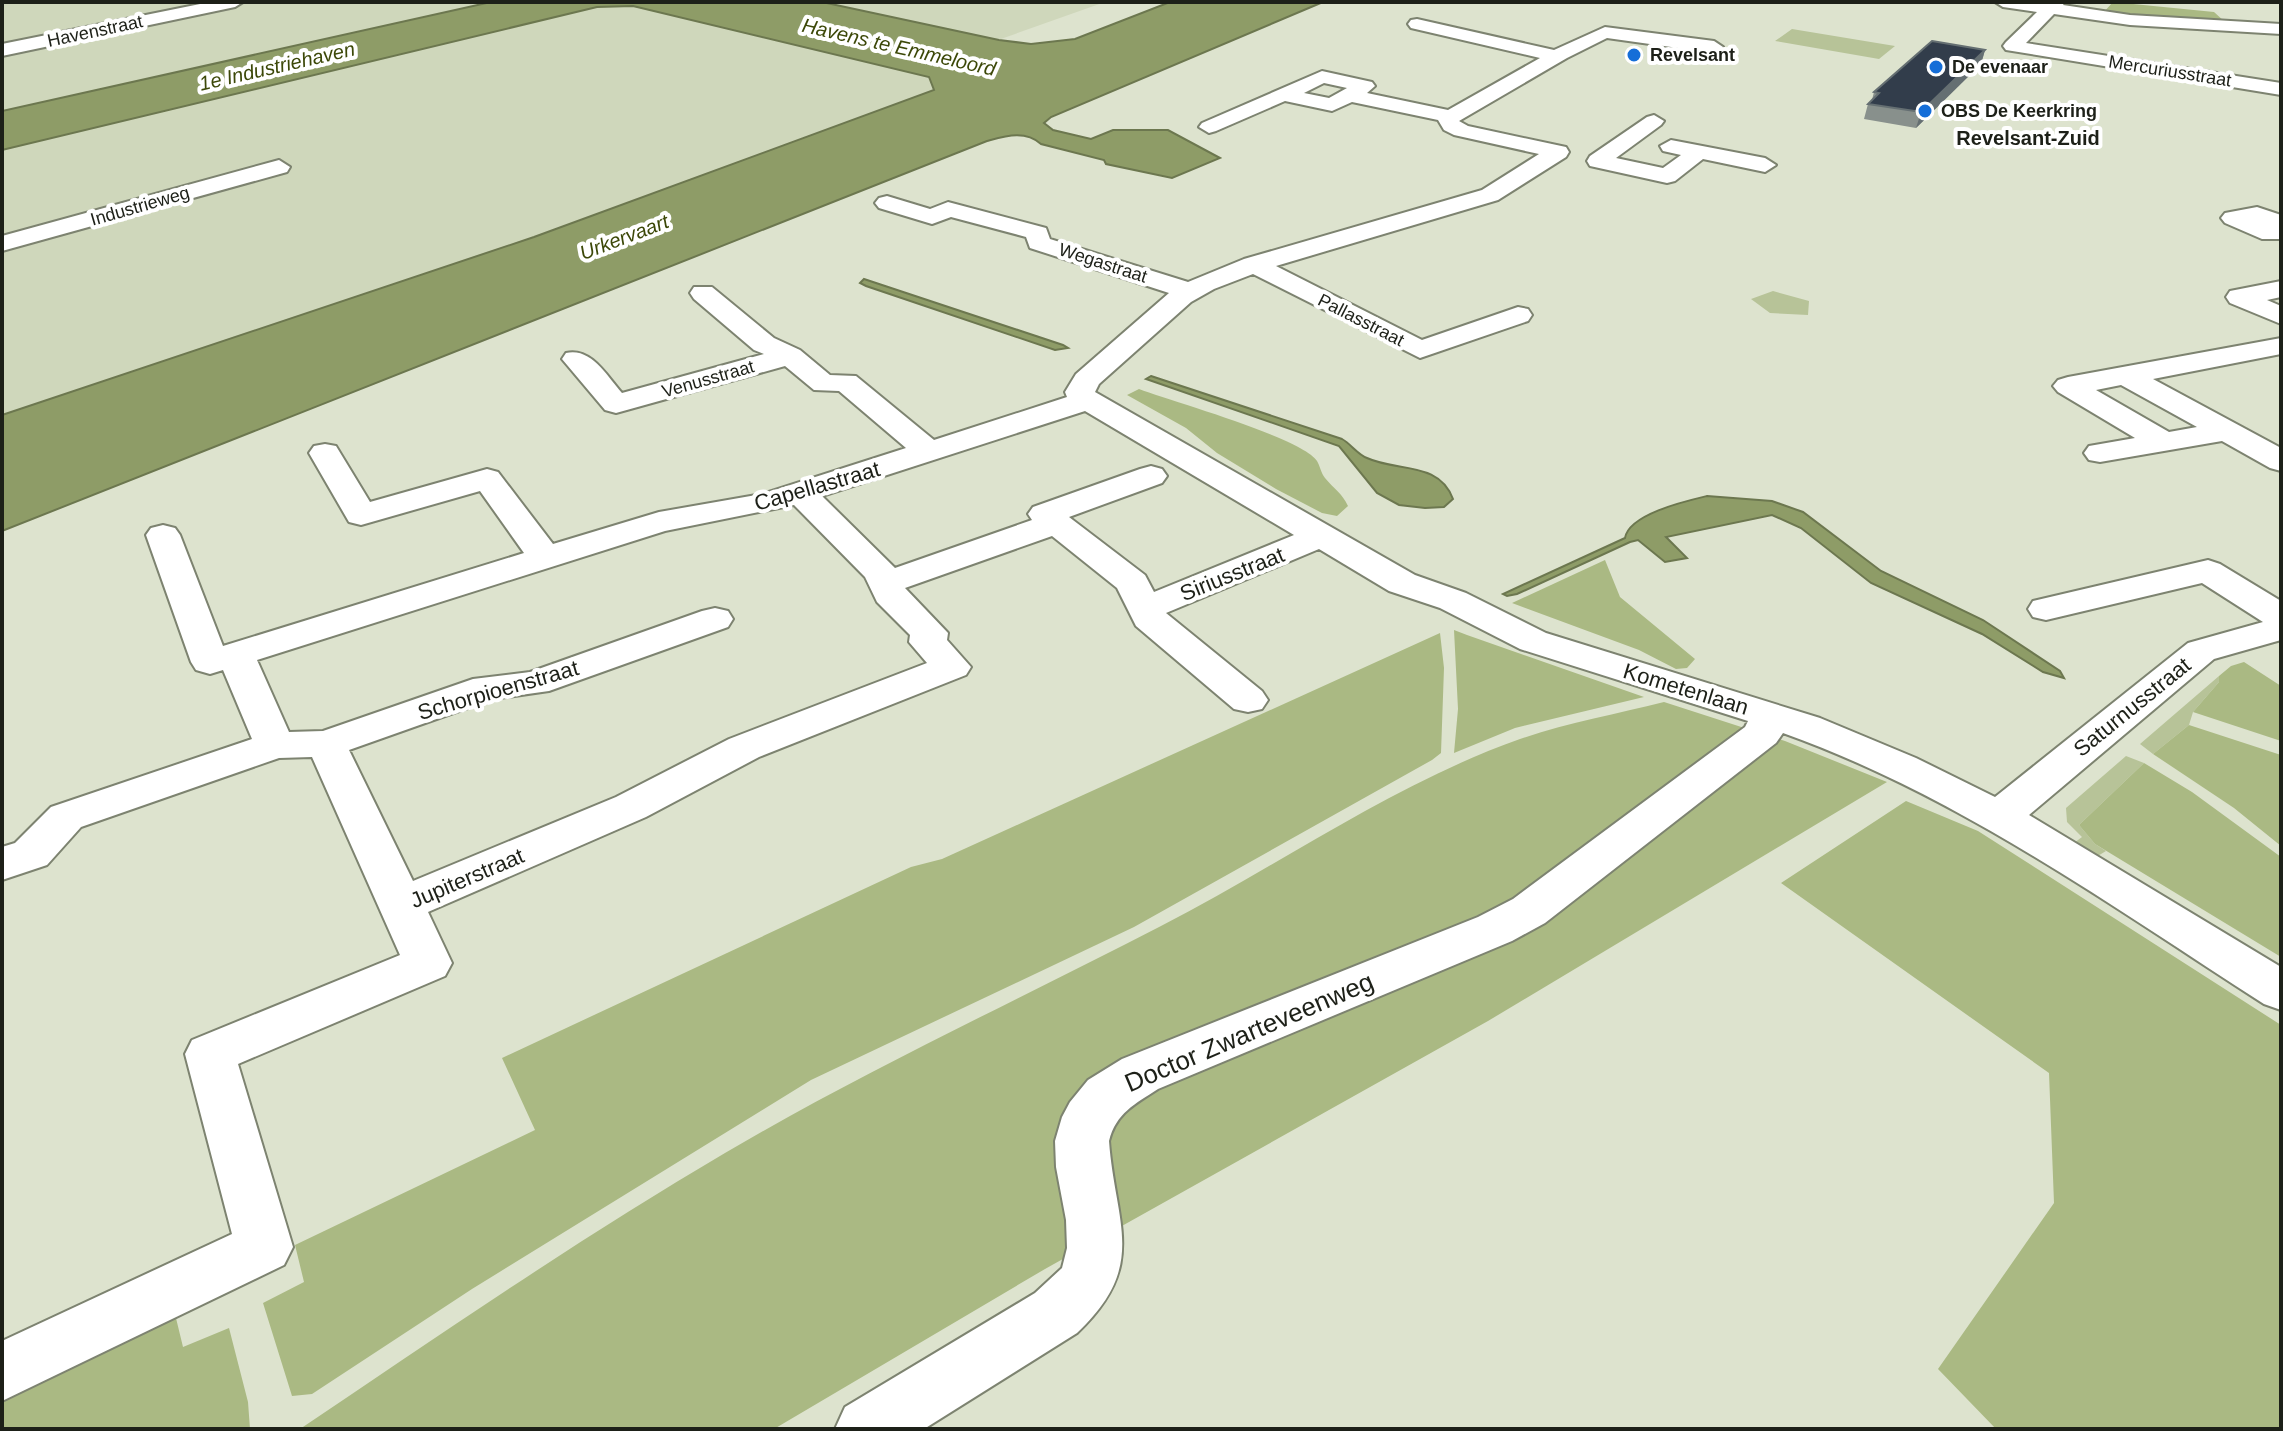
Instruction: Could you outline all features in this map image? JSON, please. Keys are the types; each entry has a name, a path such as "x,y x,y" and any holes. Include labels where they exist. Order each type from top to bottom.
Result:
{"street":[{"name":"Havenstraat","path":"2,50 235,2"},
{"path":"2003,2 2054,6 2123,19 2281,29"},
{"name":"Mercuriusstraat","path":"2054,6 2012,46 2281,89"},
{"path":"1439,14 1417,24 1566,52"},
{"path":"1209,127 1276,96 1285,95 1332,105 1351,96 1451,117 1605,32 1714,47"},
{"path":"1086,401 1080,392 1086,380 1189,291 1253,264 1497,192 1558,152 1459,130 1449,124 1451,117"},
{"path":"1598,161 1654,121"},
{"path":"1631,138 1765,165"},
{"path":"1555,154 1667,176 1698,152"},
{"name":"Industrieweg","path":"2,244 279,167"},
{"name":"Wegastraat","path":"887,203 932,217 948,209 1037,233 1039,243 1189,291"},
{"path":"1451,206 1488,222"},
{"path":"2281,224 2257,214 2233,218 2271,234 2281,232"},
{"path":"1374,228 1412,245"},
{"name":"Pallasstraat","path":"1253,264 1420,350 1518,315"},
{"path":"2281,289 2239,297 2281,316"},
{"name":"Venusstraat","path":"703,293 764,344 790,356 824,384 846,382 928,451"},
{"path":"2163,441 2068,386 2281,346"},
{"name":"Venusstraat","path":"576,359 616,404 632,409 790,356"},
{"path":"2125,375 2281,461"},
{"name":"Capellastraat","path":"235,654 659,522 768,503 1086,401"},
{"name":"Kometenlaan","path":"1086,401 1402,583 1428,588 1485,614 1499,627 1533,641 1771,715 1869,753 1999,817 2281,991"},
{"path":"2100,453 2163,441 2184,441 2228,431"},
{"path":"325,453 361,515 487,479 546,558"},
{"path":"1056,523 1045,514 1151,476"},
{"name":"Jupiterstraat","path":"2,1372 264,1247 210,1054 428,963 401,905 631,807 744,748 952,667 928,642 929,633 890,594 881,573 800,493"},
{"path":"885,583 1056,523"},
{"name":"Siriusstraat","path":"1056,523 1132,583 1149,618 1248,700"},
{"path":"163,535 210,662 235,654 275,745"},
{"name":"Siriusstraat","path":"1144,609 1318,537"},
{"path":"2046,609 2208,571 2281,617"},
{"name":"Schorpioenstraat","path":"2,864 31,854 66,817 275,745 326,744 487,688 535,683 715,619"},
{"name":"Saturnusstraat","path":"1999,817 2201,651 2281,628"},
{"name":"Doctor Zwarteveenweg","path":"867,1429 1056,1313 1083,1288 1092,1267 1094,1238 1082,1138 1094,1107 1106,1093 1140,1074 1453,948 1529,911 1762,734 1771,715"},
{"path":"326,744 401,905"}],"shaded area":[{"path":"2,2 1105,2 998,40 951,90 654,201 2,420"},
{"path":"2113,2 2214,12 2225,22 2103,13"},
{"path":"1792,29 1895,46 1879,59 1775,41"},
{"path":"1773,291 1809,301 1808,315 1770,313 1751,299"},
{"path":"1139,389 1263,431 1306,452 1317,461 1324,476 1348,506 1337,516 1322,513 1276,489 1217,453 1186,428 1127,395"},
{"path":"1605,560 1620,597 1695,659 1687,668 1676,669 1639,650 1512,603"},
{"path":"1454,630 1644,697 1515,728 1454,753 1458,709"},
{"path":"1440,633 1444,668 1441,753 1432,760 1134,927 811,1080 472,1289 312,1394 292,1396 263,1303 304,1282 295,1245 535,1130 502,1058 911,867 942,859"},
{"path":"2244,662 2281,686 2281,741 2193,712 2219,682 2219,676 2231,666"},
{"path":"2219,676 2219,682 2193,712 2189,725 2153,754 2140,744"},
{"path":"1664,702 1785,741 1887,782 1488,1021 1045,1269 774,1429 300,1429 617,1219 832,1093 1161,926 1382,802 1473,757 1537,733"},
{"path":"2189,725 2281,755 2281,846 2234,808 2153,754"},
{"path":"2126,756 2144,763 2079,825 2095,844 2106,851 2096,857 2074,843 2082,837 2067,822 2066,808"},
{"path":"2144,763 2192,792 2281,857 2281,957 2095,844 2079,825"},
{"path":"1906,801 1978,831 2281,1025 2281,1429 1996,1429 1938,1369 2054,1203 2049,1073 1781,883"},
{"path":"175,1314 183,1347 229,1328 248,1402 250,1429 2,1429 2,1397"}],"water":[{"path":"491,2 822,2 1031,44 1075,39 1170,2 1323,2 1051,117 1044,123 1053,130 1091,139 1113,130 1168,130 1220,158 1172,178 1106,164 1104,160 1041,144 1028,137 1008,136 987,141 2,531 2,415 534,237 934,90 929,77 633,6 597,7 2,150 2,111"},
{"path":"864,279 1068,348 1055,350 866,286 860,283"},
{"path":"1151,376 1342,439 1363,456 1379,462 1428,473 1447,487 1453,499 1444,507 1399,505 1377,493 1339,446 1146,379"},
{"path":"1707,496 1772,501 1803,512 1881,571 1983,620 2060,671 2064,678 2043,672 1982,634 1871,583 1801,528 1772,515 1666,537 1687,558 1665,562 1638,540 1517,594 1503,594 1625,538 1629,530 1647,515"}],"building":[{"path":"1932,41 1985,50 1921,112 1868,104 1879,93 1874,92"}],"place":[{"name":"Revelsant","path":"1634,55"},
{"name":"De evenaar","path":"1936,67"},
{"name":"OBS De Keerkring","path":"1925,111"}],"district":[{"name":"Revelsant-Zuid","path":"2028,138"}],"water label":[{"name":"Havens te Emmeloord","path":"899,47"},
{"name":"1e Industriehaven","path":"277,66"},
{"name":"Urkervaart","path":"624,237"}]}
